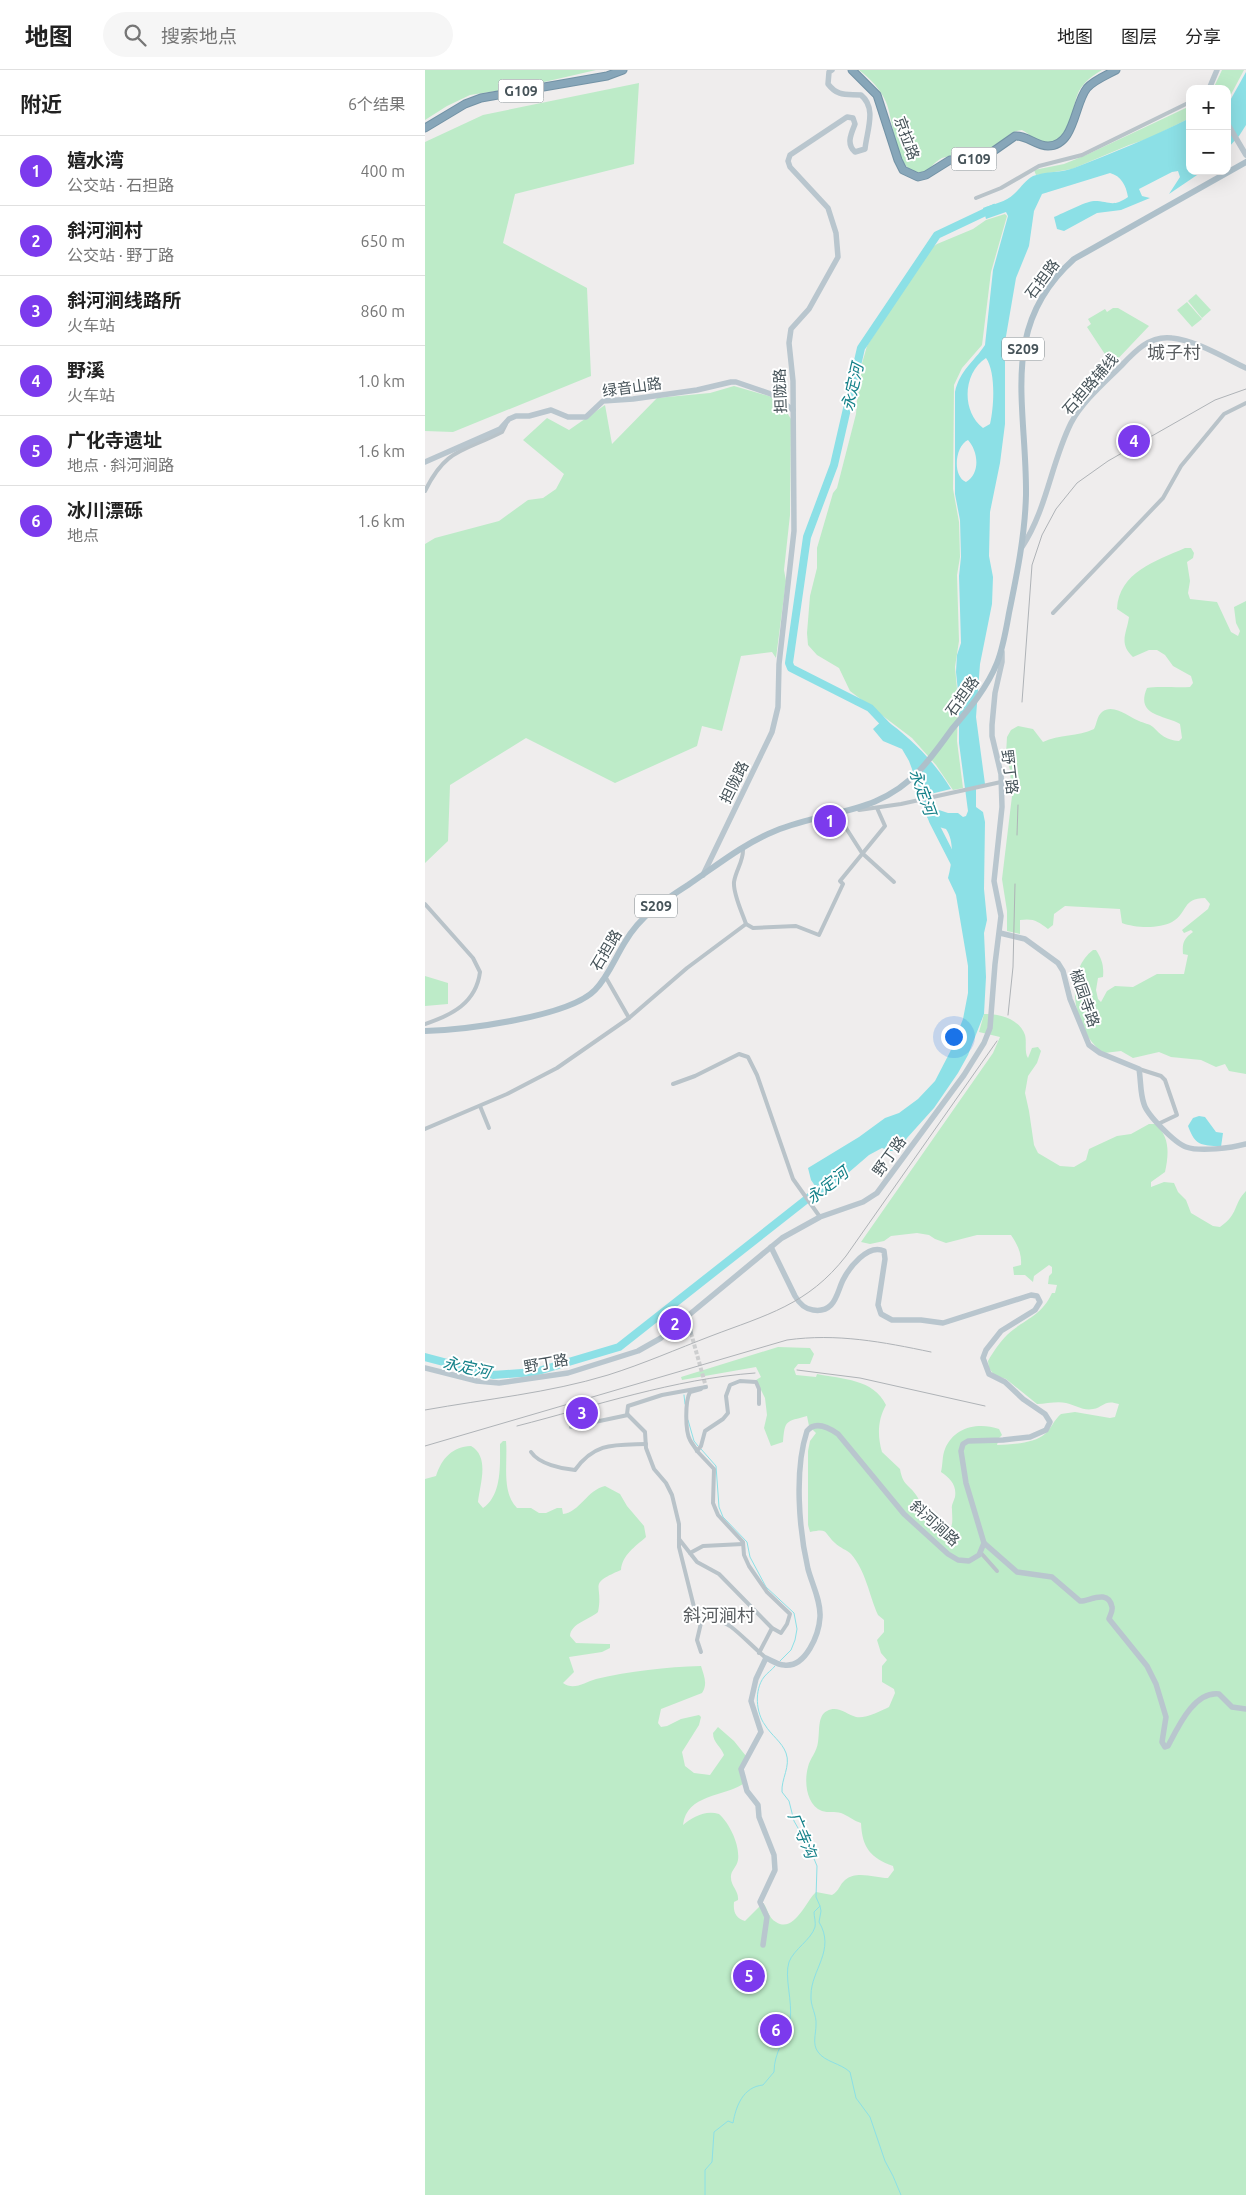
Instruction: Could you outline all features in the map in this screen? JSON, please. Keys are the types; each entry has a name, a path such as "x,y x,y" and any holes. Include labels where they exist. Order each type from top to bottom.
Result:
{"highway":[{"name":"G109","path":"425,128 465,104 481,98 607,76 623,70"},
{"name":"京拉路","path":"852,70 877,96 903,170 918,177 926,175 950,160 985,157 1015,136 1049,146 1059,143 1069,131 1088,87 1116,70"}],"main road":[{"name":"石担路","path":"425,1031 482,1026 572,1005 589,996 605,976 626,940 642,918 703,875 743,848 788,826 854,810 881,799 906,783 920,769 988,682 998,662 1001,650 1022,547 1025,487 1021,366 1027,330 1033,310 1042,295 1064,268 1082,254 1246,162"}],"street":[{"name":"担陇路","path":"703,875 772,732 778,708 779,664 794,531 793,381 789,343 791,329 809,309 820,292 837,257 836,233 828,208 790,167 789,158 790,155 847,117 853,118 855,124 849,142 851,148 855,152 865,149 871,111 869,101 861,95 843,96 833,92 828,84 829,72 831,70"},
{"path":"1211,85 1217,70"},
{"path":"976,198 1001,188 1039,166 1083,155 1186,104"},
{"path":"1231,130 1246,155"},
{"name":"石担路辅线","path":"1022,547 1033,529 1066,435 1075,416 1137,350 1156,339 1171,337 1192,343 1246,368"},
{"name":"绿音山路","path":"425,462 500,428 506,424 509,418 516,416 529,416 551,410 568,417 586,417 599,402 603,401 633,399 736,382 771,394 793,410"},
{"path":"1053,613 1163,498 1181,466 1224,414 1246,403"},
{"path":"425,491 435,471 444,461 453,454 502,432 506,424"},
{"name":"野丁路","path":"425,1368 493,1383 568,1373 638,1351 661,1338 771,1247 820,1218 863,1202 877,1193 964,1075 984,1043 990,1028 1001,916 994,871 1002,807 1001,782 992,725 995,692 1002,662 1001,650"},
{"path":"854,810 877,808 1001,782"},
{"path":"743,848 744,858 735,877 734,885 746,924 753,928 796,926 819,935 843,884 840,881 885,826 877,808"},
{"path":"837,814 862,853 893,882"},
{"path":"425,904 473,958 480,972 476,989 460,1007 450,1015 425,1024"},
{"path":"425,1129 507,1094 557,1068 629,1018 687,968 746,924"},
{"name":"椒园寺路","path":"999,934 1025,939 1058,963 1063,971 1070,999 1089,1045 1100,1053 1139,1069"},
{"path":"605,976 629,1018"},
{"path":"673,1084 695,1076 739,1054 749,1057 760,1083 793,1179 820,1218"},
{"path":"1158,1124 1177,1115 1165,1080 1161,1076 1139,1069 1144,1104 1149,1115 1158,1124 1186,1147 1227,1149 1246,1144"},
{"path":"480,1106 489,1128"},
{"name":"斜河涧路","path":"766,1658 778,1663 792,1664 802,1659 814,1639 820,1617 805,1553 801,1509 801,1462 805,1436 810,1428 823,1426 837,1434 904,1514 948,1554 958,1560 969,1561 981,1552 984,1543 966,1483 961,1451 962,1446 968,1440 1003,1440 1029,1437 1043,1432 1050,1425 1049,1419 1045,1414 1023,1399 1005,1382 989,1374 983,1358 986,1350 1001,1331 1040,1305 1039,1298 1031,1295 943,1323 921,1320 892,1320 884,1317 879,1310 878,1296 885,1259 884,1251 876,1249 867,1252 851,1268 843,1279 831,1305 821,1310 809,1309 799,1303 771,1247"},
{"path":"687,1317 691,1333"},
{"path":"699,1449 705,1431 723,1419 727,1413 726,1396 730,1385 740,1381 756,1382 759,1389 759,1404"},
{"path":"679,1539 697,1562 719,1574 771,1628 781,1633 787,1624 790,1614 767,1592 749,1566 744,1555 743,1544 718,1515 713,1503 713,1469 690,1440 687,1419 689,1392 705,1387 662,1395 628,1406 628,1416 645,1432 654,1469 673,1495 679,1524 679,1539 679,1547 694,1607 701,1623 697,1640 701,1652"},
{"path":"571,1427 628,1416"},
{"path":"531,1452 543,1461 565,1470 575,1470 584,1458 601,1447 647,1444"},
{"path":"984,1543 1017,1572 1052,1577 1080,1601 1085,1602 1095,1596 1106,1600 1112,1608 1109,1619 1128,1646 1147,1666 1156,1684 1166,1717 1162,1742 1165,1747 1168,1746 1191,1707 1211,1694 1219,1694 1232,1707 1246,1709"},
{"path":"691,1553 703,1546 743,1544"},
{"path":"981,1552 997,1571"},
{"path":"694,1607 701,1614 712,1616 730,1626 766,1658 756,1679 751,1701 761,1732 741,1769 747,1791 757,1806 759,1817 774,1855 775,1870 760,1902 767,1917 763,1945"},
{"path":"759,1653 771,1628"}],"green space":[{"path":"425,70 596,70 527,86 470,95 447,106 425,120"},
{"path":"859,70 1102,70 1089,79 1079,91 1066,132 1055,143 1046,144 1022,130 1017,131 988,152 977,155 942,158 928,170 917,172 909,169 899,153 889,110 884,98 875,84"},
{"path":"1222,70 1244,70 1231,94 1231,85 1215,85"},
{"path":"639,83 634,164 515,194 503,243 587,288 591,376 453,432 425,431 425,142 483,115"},
{"path":"1186,108 1186,120 1150,138 1072,169 1036,175 1034,170 1064,164"},
{"path":"1005,214 1007,216 991,272 982,345 962,368 954,385 953,489 959,522 960,557 957,575 959,641 955,667 958,700 957,741 963,788 953,790 936,765 912,738 850,691 839,668 817,655 808,645 810,596 817,568 817,548 833,493 837,488 856,414 859,374 867,346 928,251 937,244 973,229 986,220"},
{"path":"1196,294 1211,310 1202,318 1188,301"},
{"path":"1187,302 1202,319 1192,327 1177,310"},
{"path":"1113,308 1118,308 1149,326 1112,365 1087,327 1091,324 1088,319 1105,309 1107,312"},
{"path":"734,386 772,397 784,408 791,419 790,515 784,570 786,581 776,658 772,652 741,656 722,731 702,726 697,746 615,783 526,738 450,785 448,841 425,863 425,544 435,538 499,521 528,500 543,498 556,489 564,474 523,440 547,418 569,430 605,405 612,444 657,398 710,393"},
{"path":"1185,548 1191,548 1194,553 1193,558 1187,562 1190,581 1188,593 1190,599 1217,602 1231,632 1238,636 1240,631 1236,623 1234,607 1246,601 1246,1074 1229,1071 1225,1064 1216,1067 1201,1060 1171,1057 1159,1052 1133,1058 1121,1051 1104,1053 1085,1032 1079,1018 1075,988 1077,973 1083,960 1093,950 1096,950 1098,953 1103,966 1103,977 1098,978 1096,990 1098,999 1101,1002 1107,991 1115,986 1133,987 1157,974 1184,974 1188,955 1183,954 1183,944 1187,936 1193,932 1191,930 1184,933 1182,930 1208,909 1210,904 1205,898 1192,900 1177,918 1161,926 1140,927 1122,923 1120,909 1065,906 1054,914 1053,925 1048,929 1035,921 1025,919 1020,920 1020,934 1007,931 1007,911 1002,879 1012,796 1010,770 1006,754 1007,737 1011,730 1018,726 1033,729 1043,742 1049,739 1088,732 1094,729 1102,712 1111,709 1150,725 1167,738 1179,741 1182,738 1180,724 1153,713 1145,704 1144,697 1147,688 1190,687 1193,683 1191,676 1173,666 1165,655 1157,650 1149,650 1133,657 1128,652 1125,642 1129,617 1117,609 1119,596 1124,586 1132,577 1151,563"},
{"path":"425,976 448,983 448,1004 425,1006"},
{"path":"984,1014 1008,1018 1022,1029 1025,1035 1028,1058 1032,1048 1038,1047 1041,1051 1037,1063 1028,1076 1025,1093 1034,1145 1038,1153 1060,1166 1074,1167 1086,1160 1089,1149 1117,1136 1131,1134 1149,1124 1155,1124 1166,1140 1167,1159 1165,1172 1151,1182 1151,1187 1164,1182 1174,1183 1178,1192 1186,1200 1191,1213 1213,1226 1220,1227 1230,1218 1246,1191 1246,2195 425,2195 425,1479 436,1476 441,1464 453,1451 471,1446 477,1451 482,1464 482,1479 478,1502 483,1508 494,1495 497,1488 500,1470 500,1444 506,1441 507,1485 512,1501 517,1508 531,1508 539,1513 546,1513 562,1508 563,1514 574,1509 593,1492 605,1486 620,1494 627,1506 644,1526 646,1537 627,1555 621,1570 600,1582 598,1612 577,1625 571,1632 570,1636 576,1643 610,1644 610,1648 602,1652 569,1657 574,1672 563,1683 575,1686 596,1679 622,1674 662,1668 701,1666 705,1683 702,1693 661,1709 658,1723 661,1727 681,1719 699,1715 701,1717 699,1725 682,1752 685,1766 694,1773 710,1775 724,1755 713,1736 718,1727 734,1741 746,1756 739,1769 743,1784 698,1802 691,1807 683,1825 699,1815 714,1813 719,1814 723,1818 730,1829 736,1841 738,1854 738,1860 731,1876 731,1881 738,1897 738,1900 734,1902 737,1917 745,1921 763,1903 773,1920 782,1925 788,1924 799,1915 816,1892 832,1895 845,1880 855,1875 888,1878 894,1870 893,1866 885,1863 869,1851 863,1839 861,1823 841,1813 822,1811 813,1804 807,1792 807,1773 817,1746 820,1720 824,1713 835,1709 856,1717 868,1716 889,1707 895,1693 894,1689 882,1682 882,1666 887,1660 881,1653 877,1640 884,1632 884,1620 878,1615 860,1568 851,1554 837,1545 825,1532 820,1530 810,1532 808,1525 808,1451 810,1441 816,1433 809,1426 807,1416 795,1419 786,1425 783,1442 771,1446 764,1428 767,1415 765,1398 756,1380 761,1377 756,1367 682,1380 681,1377 778,1347 810,1348 814,1354 810,1364 798,1364 794,1369 796,1375 816,1377 817,1374 847,1379 865,1385 881,1396 886,1405 879,1427 882,1452 900,1469 905,1482 918,1498 929,1526 937,1534 943,1536 951,1527 955,1489 952,1482 941,1472 943,1454 949,1442 961,1431 975,1426 991,1427 999,1429 1002,1435 997,1445 1016,1444 1041,1437 1061,1414 1075,1412 1110,1418 1115,1417 1119,1404 1110,1402 1097,1408 1089,1409 1082,1409 1063,1402 1037,1404 1006,1379 994,1375 989,1368 988,1361 1002,1341 1043,1307 1052,1293 1055,1293 1057,1285 1048,1284 1049,1276 1052,1273 1052,1267 1049,1265 1034,1276 1033,1282 1025,1275 1014,1275 1013,1267 1021,1265 1021,1257 1011,1235 977,1235 946,1243 929,1235 917,1233 891,1236 884,1241 870,1244 861,1242 993,1053 1000,1037 979,1032"}],"water":[{"path":"1246,72 1246,125 1231,145 1231,130 1231,99"},
{"path":"1186,120 1186,175 1197,175 1169,194 1180,177 1178,171 1172,172 1139,189 1142,196 1150,198 1121,210 1097,213 1064,231 1057,229 1054,217 1085,203 1099,201 1114,203 1123,200 1128,197 1122,182 1117,176 1110,173 1042,194 1034,211 1029,246 1016,278 1005,342 1005,424 1000,463 990,512 989,556 993,577 992,604 980,664 976,717 985,784 976,786 976,807 983,812 985,822 984,889 987,920 984,933 986,977 984,1014 968,1055 958,1073 934,1108 907,1138 899,1151 890,1151 882,1148 869,1155 833,1186 833,1191 826,1194 820,1193 811,1180 808,1168 859,1137 885,1118 899,1113 918,1099 935,1081 950,1052 963,1019 968,993 968,966 956,895 948,878 951,840 946,829 932,825 927,817 936,809 948,813 958,813 963,817 966,816 968,811 959,743 959,701 956,672 957,655 961,643 959,576 961,557 960,520 955,494 955,392 960,378 985,345 993,270 1008,216 1006,212 986,219 983,208 1011,197 1033,176 1074,168","holes":["986,358 993,381 993,399 990,424 983,428 971,412 968,392 969,382 978,365","968,440 976,456 976,468 971,478 966,482 959,474 957,461 960,448 964,443"]},
{"path":"884,719 921,751 951,789 922,796 909,761 902,749 883,741 873,729"},
{"path":"1205,1117 1216,1132 1223,1133 1221,1147 1203,1145 1196,1141 1188,1126 1193,1118"}],"waterway":[{"name":"永定河","path":"888,727 870,708 791,668 789,663 807,537 834,465 861,348 937,235 994,208"},
{"name":"永定河","path":"923,793 933,821 955,864"},
{"name":"永定河","path":"425,1357 493,1375 535,1372 619,1347 826,1184"},
{"path":"662,1313 665,1327"},
{"path":"684,1395 685,1404"},
{"path":"688,1420 694,1441 698,1446"},
{"path":"701,1449 716,1466 719,1507 723,1517 747,1542 750,1557 766,1587 794,1613 797,1629 795,1640 791,1650 780,1661"},
{"name":"广寺沟","path":"705,2195 705,2170 712,2162 714,2132 728,2121 733,2123 736,2110 746,2093 750,2089 763,2085 774,2072 776,2058 786,2033 791,2013 787,1975 789,1962 791,1957 813,1932 815,1925 814,1912 820,1906 816,1897 817,1866 810,1849 794,1821 789,1801 782,1792 787,1768 786,1753 782,1745 765,1725 758,1708 757,1701 761,1682 775,1666"},
{"path":"820,1906 819,1922 824,1932 825,1942 811,1995 811,2003 816,2021 815,2046 818,2052 825,2058 850,2072 856,2098 870,2117 885,2161 901,2195"}],"tunnel":[{"path":"691,1333 706,1387"}],"railway":[{"path":"1022,702 1032,565 1042,535 1056,509 1077,483 1108,461 1215,400 1246,389"},
{"path":"1017,835 1018,805"},
{"path":"1008,1015 1013,967 1015,884"},
{"path":"425,1410 563,1387 608,1375 768,1314 801,1297 832,1273 846,1256 997,1041"},
{"path":"425,1446 787,1340 842,1338 878,1342 931,1352"},
{"path":"797,1370 860,1378 985,1406"},
{"path":"517,1426 665,1387 725,1376 755,1373"}],"place":[{"name":"野溪","path":"1134,441"},
{"name":"嬉水湾","path":"830,821"},
{"name":"斜河涧村","path":"675,1324"},
{"name":"斜河涧线路所","path":"582,1413"},
{"name":"广化寺遗址","path":"749,1976"},
{"name":"冰川漂砾","path":"776,2030"}],"district":[{"name":"城子村","path":"1174,352"},
{"name":"斜河涧村","path":"719,1615"}]}
